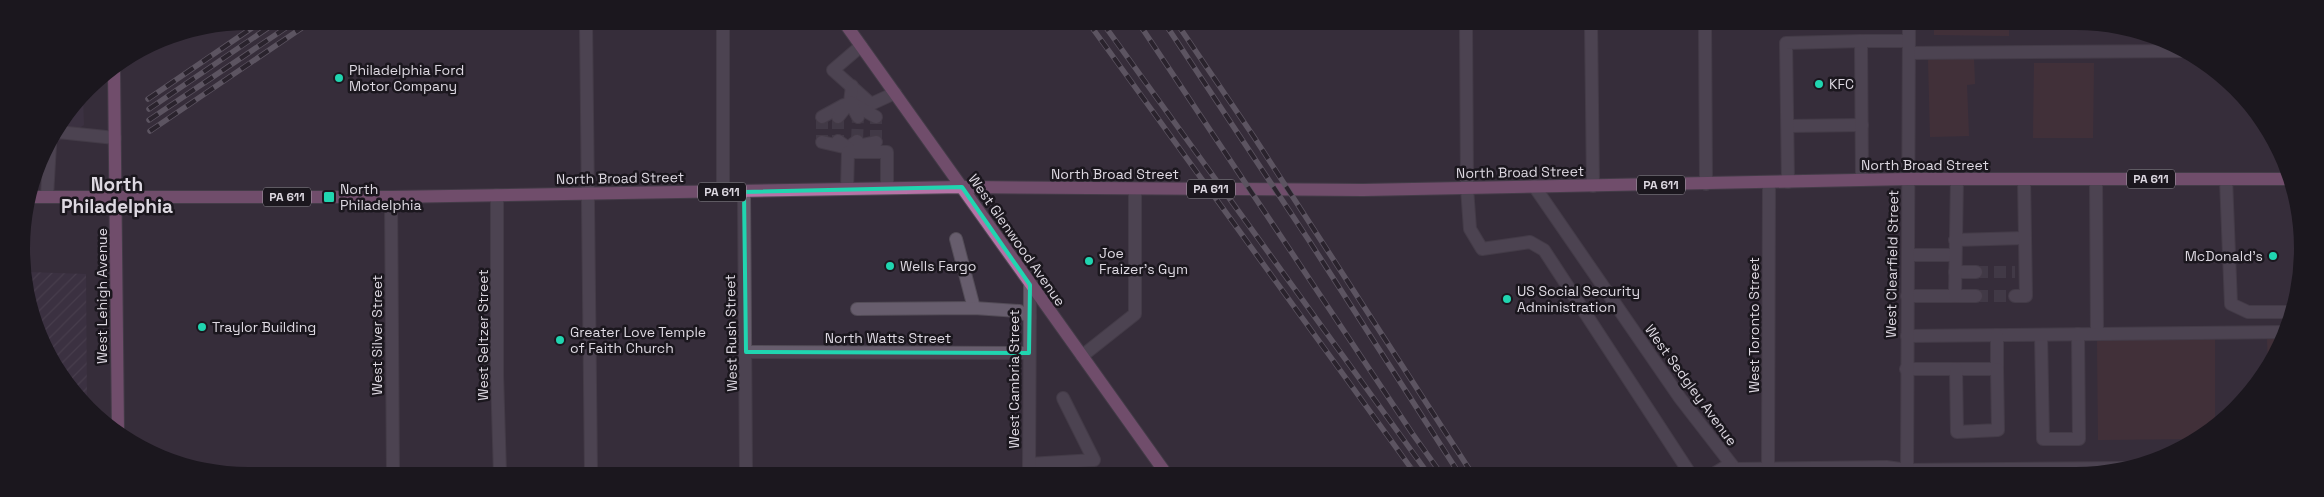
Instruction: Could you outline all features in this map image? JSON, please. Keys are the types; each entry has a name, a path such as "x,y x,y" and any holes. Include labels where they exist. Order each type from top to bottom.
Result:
{"main road":[{"name":"West Glenwood Avenue","path":"850,30 1030,285 1162,467"},
{"name":"West Lehigh Avenue","path":"114,76 118,424"},
{"name":"North Broad Street","path":"36,196 391,197 887,188 1363,190 1908,179 2282,179"}],"street":[{"path":"586,30 591,467"},
{"path":"723,30 723,192"},
{"path":"1466,30 1467,188 1470,233 1482,249 1530,242 1544,250 1686,467"},
{"path":"1591,30 1594,186"},
{"path":"1705,30 1706,184"},
{"name":"West Clearfield Street","path":"1907,467 1909,30"},
{"path":"1861,41 1862,180"},
{"path":"1788,182 1786,43 1861,41 1909,47 2167,51"},
{"path":"861,46 833,70 871,104 895,93"},
{"path":"838,117 850,102 852,86"},
{"path":"822,117 850,102"},
{"path":"850,102 876,117"},
{"path":"850,102 858,117"},
{"path":"1788,126 1862,125"},
{"path":"63,133 115,138"},
{"path":"822,142 887,152 887,188"},
{"path":"848,146 876,142"},
{"path":"847,189 848,146"},
{"path":"47,196 49,161"},
{"path":"1955,296 1957,179"},
{"path":"2015,296 2026,296 2020,272 2024,238 2024,179"},
{"path":"2096,179 2096,334"},
{"path":"2226,179 2230,304 2248,312 2284,312"},
{"name":"West Toronto Street","path":"1768,467 1769,182"},
{"name":"West Sedgley Avenue","path":"1534,186 1680,398 1736,467"},
{"path":"1082,356 1135,314 1135,189"},
{"name":"West Rush Street","path":"744,192 746,467"},
{"name":"West Seltzer Street","path":"497,195 497,375 500,467"},
{"name":"West Silver Street","path":"391,197 393,467"},
{"path":"1955,240 2024,238"},
{"path":"956,239 974,308"},
{"path":"1908,255 1955,255"},
{"path":"1955,272 1976,272"},
{"name":"West Cambria Street","path":"1029,467 1030,285"},
{"path":"1907,296 1976,296"},
{"path":"857,309 974,308 1019,310 1030,318"},
{"path":"1907,336 2277,332"},
{"path":"2041,335 2043,439 2078,438 2078,334"},
{"path":"1956,369 1957,432 1998,430 1997,335"},
{"name":"North Watts Street","path":"746,352 1029,353"},
{"path":"1906,369 1997,369"},
{"path":"1043,467 1094,460 1063,398"}],"highlighted area":[{"path":"962,187 1030,285 1029,353 746,352 744,192"}],"shaded area":[{"path":"1934,30 2009,30 2009,36 1934,35"},
{"path":"1928,58 1974,58 1975,84 1967,85 1969,136 1930,137"},
{"path":"2034,63 2094,63 2093,138 2033,138"},
{"path":"83,105 84,125 58,142"},
{"path":"31,272 86,274 87,396 59,358 47,332 37,305"},
{"path":"2215,337 2215,417 2183,439 2098,440 2097,338"},
{"path":"2267,337 2275,337 2271,345 2268,352"}],"tunnel":[{"path":"822,117 822,142"},
{"path":"838,117 838,141"},
{"path":"857,141 858,117"},
{"path":"876,117 876,142"},
{"path":"1976,272 2015,272"},
{"path":"1976,296 2015,296"}],"railway":[{"path":"148,99 249,30"},
{"path":"149,109 265,30"},
{"path":"149,120 283,30"},
{"path":"150,131 299,30"},
{"path":"1094,30 1410,467"},
{"path":"1108,30 1423,467"},
{"path":"1143,30 1436,467"},
{"path":"1169,30 1308,239 1455,467"},
{"path":"1181,30 1254,137 1468,467"}],"place":[{"name":"Philadelphia Ford Motor Company","path":"339,78"},
{"name":"KFC","path":"1819,84"},
{"name":"North Philadelphia","path":"329,197"},
{"name":"McDonald's","path":"2273,256"},
{"name":"Joe Fraizer's Gym","path":"1089,261"},
{"name":"Wells Fargo","path":"890,266"},
{"name":"US Social Security Administration","path":"1507,299"},
{"name":"Traylor Building","path":"202,327"},
{"name":"Greater Love Temple of Faith Church","path":"560,340"}],"district":[{"name":"North Philadelphia","path":"117,195"}]}
